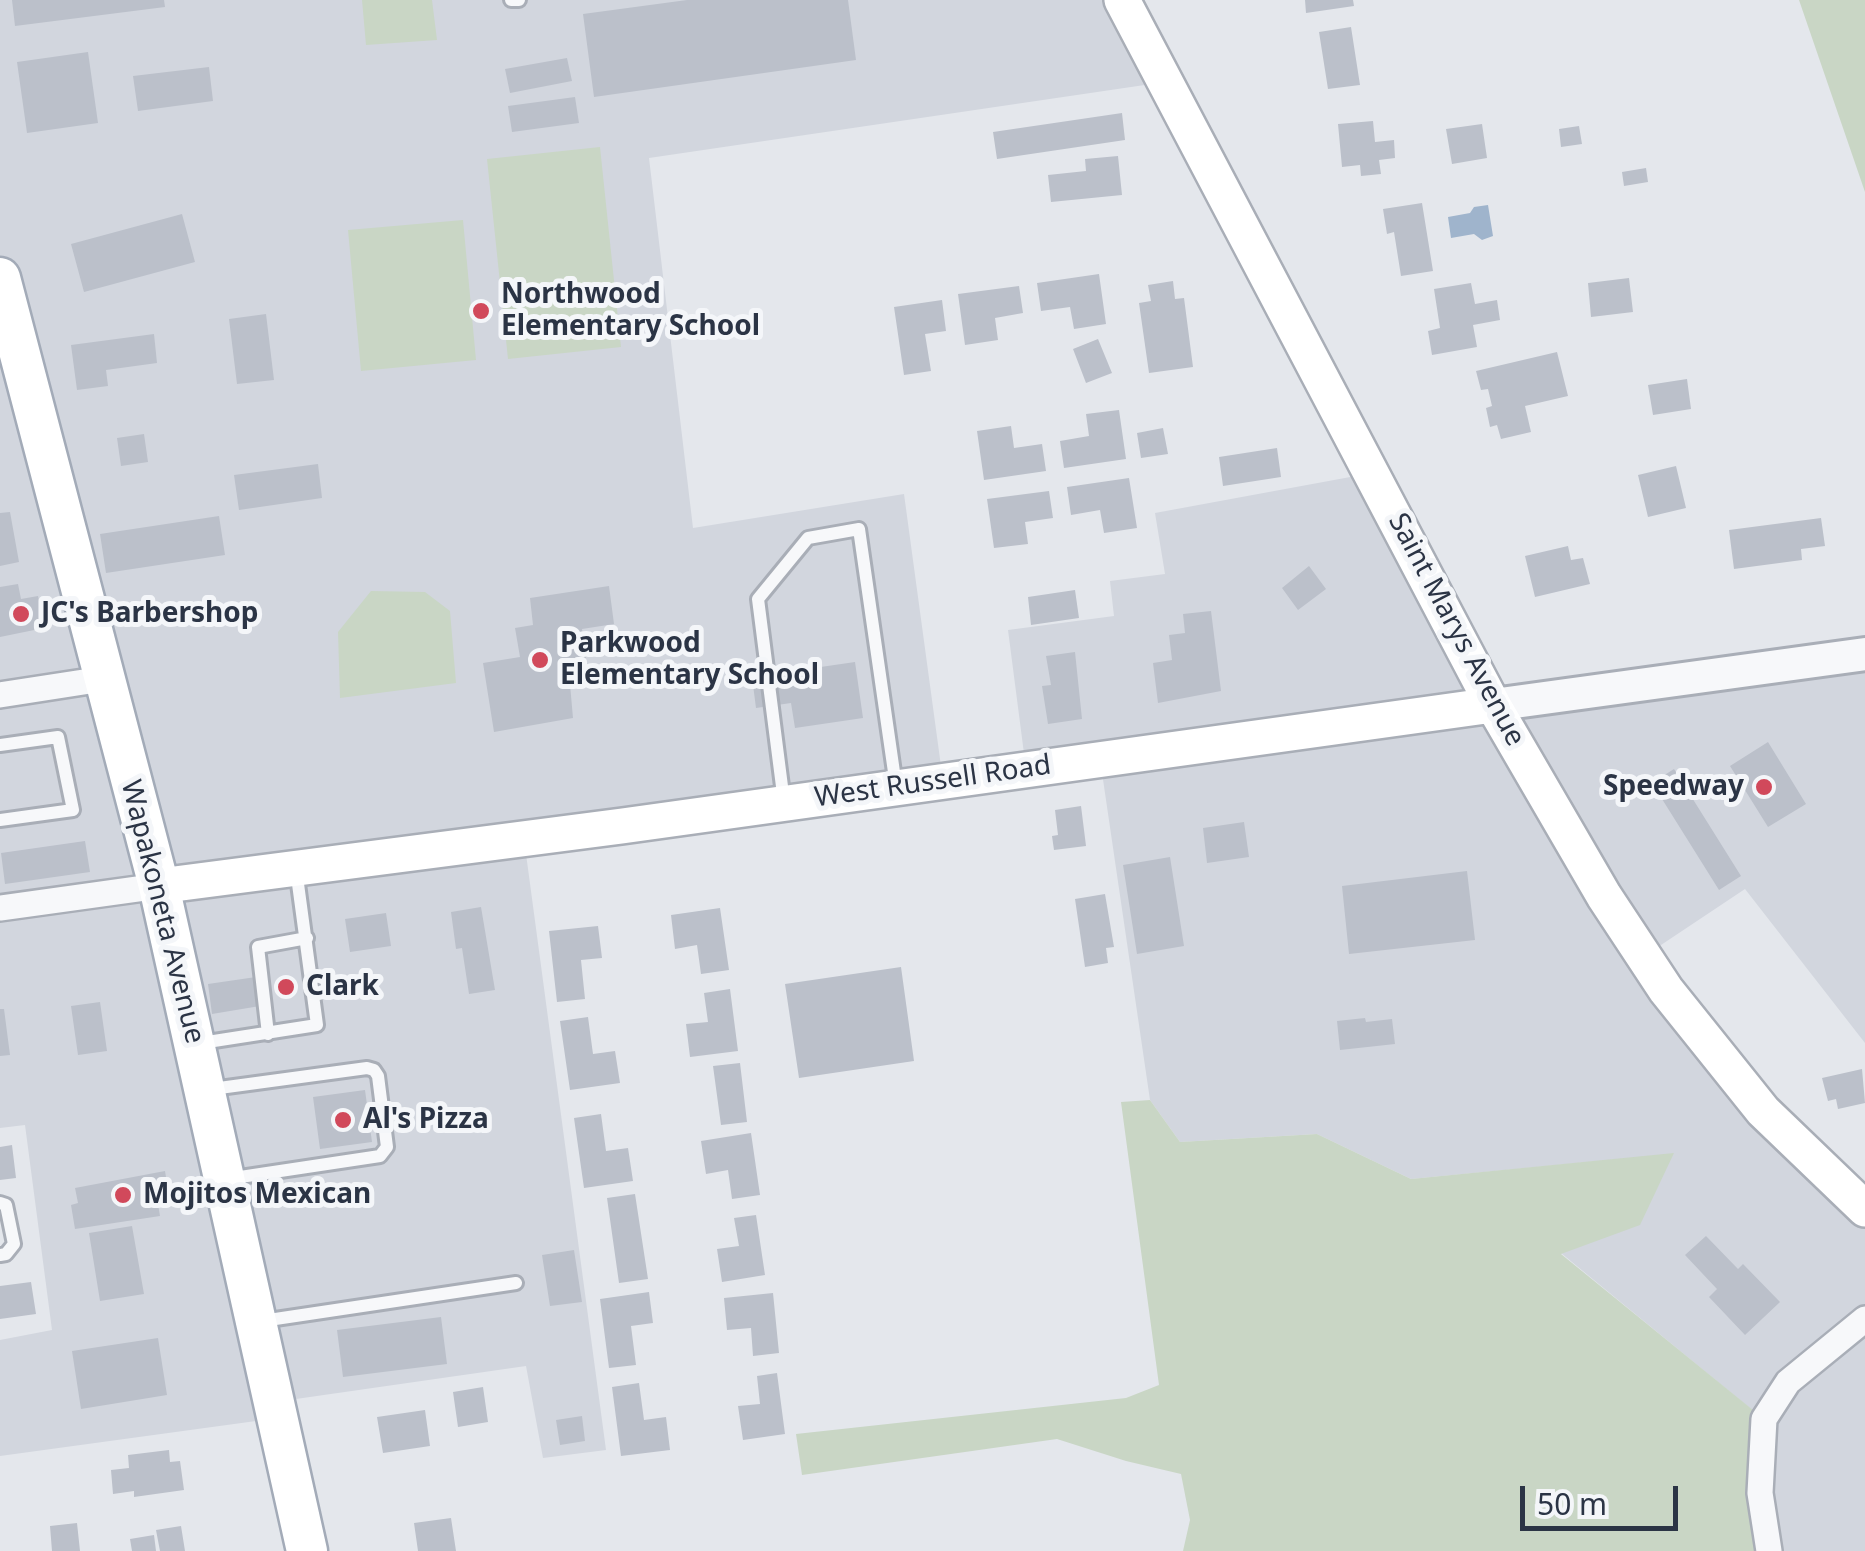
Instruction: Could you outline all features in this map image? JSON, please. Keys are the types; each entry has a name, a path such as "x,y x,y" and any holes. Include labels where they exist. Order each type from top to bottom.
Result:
{"main road":[{"name":"Saint Marys Avenue","path":"1122,0 1493,704 1623,927 1666,990 1763,1112 1865,1209"},
{"name":"Wapakoneta Avenue","path":"0,278 159,886 308,1551"},
{"name":"West Russell Road","path":"159,886 784,804 1493,704"}],"street":[{"name":"West Russell Road","path":"1493,704 1865,654"},
{"path":"0,695 104,679"},
{"name":"West Russell Road","path":"0,908 159,886"},
{"path":"1769,1551 1760,1493 1764,1419 1788,1382 1865,1320"}],"lane":[{"path":"510,0 519,0"},
{"path":"784,804 758,599 808,538 859,528 896,788"},
{"path":"0,745 58,737 73,810 0,820"},
{"path":"194,1044 317,1025 296,868"},
{"path":"268,1034 258,947 306,938"},
{"path":"204,1090 367,1068 378,1076 388,1147 380,1156 224,1179"},
{"path":"0,1203 6,1205 14,1244 0,1256"},
{"path":"256,1322 516,1283"}],"shaded area":[{"path":"0,0 1122,0 1165,82 649,158 693,528 904,494 943,781 524,839 606,1450 543,1458 526,1366 275,1402 278,1418 0,1456 0,1340 52,1330 25,1125 0,1128"},
{"path":"1372,473 1493,704 1865,654 1865,1043 1745,889 1643,957 1852,1195 1865,1184 1865,1551 1769,1551 1763,1419 1561,1253 1673,1154 1411,1179 1317,1134 1180,1142 1150,1100 1100,759 1026,769 1008,630 1114,616 1110,581 1165,574 1155,513"}],"green space":[{"path":"362,0 432,0 437,40 366,45"},
{"path":"1799,0 1865,0 1865,192"},
{"path":"600,147 621,347 508,359 487,159"},
{"path":"463,220 476,360 361,371 348,230"},
{"path":"371,591 425,592 450,611 456,683 340,698 338,632"},
{"path":"1150,1100 1180,1142 1317,1134 1411,1179 1674,1153 1640,1225 1561,1254 1764,1419 1769,1551 1183,1551 1190,1520 1181,1474 1057,1439 802,1475 796,1434 1126,1398 1159,1385 1121,1102"}],"water":[{"path":"1488,205 1493,236 1482,240 1474,234 1451,238 1448,217"}],"building":[{"path":"12,0 164,0 165,7 15,26"},
{"path":"687,0 848,0 856,60 594,97 583,14"},
{"path":"1305,0 1353,0 1354,6 1306,13"},
{"path":"1351,27 1360,85 1328,89 1319,32"},
{"path":"88,52 98,123 27,133 17,62"},
{"path":"567,58 572,81 510,93 505,69"},
{"path":"209,67 213,101 138,111 133,76"},
{"path":"575,97 579,123 512,132 508,106"},
{"path":"1122,113 1125,140 997,159 993,132"},
{"path":"1373,121 1375,142 1394,140 1395,158 1379,160 1381,174 1361,176 1360,165 1342,167 1338,124"},
{"path":"1482,124 1487,158 1452,164 1446,129"},
{"path":"1579,126 1582,144 1561,147 1559,129"},
{"path":"1118,156 1122,195 1051,202 1048,175 1086,171 1085,159"},
{"path":"1646,168 1648,182 1624,186 1622,172"},
{"path":"1422,203 1433,271 1401,276 1394,232 1387,234 1383,209"},
{"path":"182,214 195,262 84,292 71,244"},
{"path":"1099,274 1106,324 1074,329 1070,307 1041,311 1037,283"},
{"path":"1629,278 1633,312 1591,317 1588,283"},
{"path":"1173,281 1175,299 1184,298 1193,367 1149,373 1139,303 1151,301 1148,285"},
{"path":"1471,283 1475,304 1497,300 1500,320 1473,325 1477,347 1432,355 1428,331 1440,328 1434,289"},
{"path":"1019,286 1023,313 995,318 998,340 965,345 958,294"},
{"path":"942,300 946,331 925,334 931,371 904,375 894,307"},
{"path":"266,314 274,380 237,384 229,319"},
{"path":"154,334 157,363 106,370 108,386 77,390 71,345"},
{"path":"1098,339 1112,373 1086,383 1073,349"},
{"path":"1557,352 1568,396 1525,406 1531,432 1501,439 1497,425 1490,427 1486,408 1492,406 1488,389 1481,390 1476,371"},
{"path":"1687,379 1691,409 1653,415 1648,385"},
{"path":"1119,410 1126,459 1064,468 1060,441 1089,436 1086,414"},
{"path":"1011,426 1014,448 1042,444 1046,471 984,480 977,431"},
{"path":"1163,428 1168,454 1141,458 1137,433"},
{"path":"144,434 148,462 121,466 117,438"},
{"path":"1277,448 1281,477 1223,486 1219,457"},
{"path":"318,464 322,498 239,510 234,475"},
{"path":"1676,466 1686,508 1648,517 1638,475"},
{"path":"1129,478 1137,528 1104,533 1100,510 1071,515 1067,487"},
{"path":"1049,491 1053,518 1025,522 1028,544 994,548 987,499"},
{"path":"10,512 19,562 0,566 0,513"},
{"path":"219,516 225,555 106,573 100,534"},
{"path":"1821,518 1825,546 1801,549 1802,560 1734,569 1729,530"},
{"path":"1568,546 1571,560 1583,558 1590,584 1535,597 1525,556"},
{"path":"1309,566 1326,589 1298,610 1282,588"},
{"name":"JC's Barbershop","path":"18,584 21,599 38,596 44,628 0,637 0,587"},
{"name":"Parkwood Elementary School","path":"609,586 614,624 582,629 586,658 568,662 573,718 494,732 483,663 520,657 515,628 533,625 530,598"},
{"path":"1075,590 1079,618 1031,625 1028,597"},
{"path":"1211,611 1221,691 1158,703 1153,663 1172,660 1169,635 1185,633 1183,614"},
{"path":"1075,652 1082,719 1048,724 1042,686 1051,685 1046,656"},
{"path":"855,662 863,718 795,728 791,703 756,708 752,677"},
{"path":"1768,742 1806,804 1768,827 1730,766"},
{"path":"1674,769 1741,876 1719,890 1652,783"},
{"path":"1081,806 1086,846 1054,850 1052,836 1058,835 1055,810"},
{"path":"1244,822 1249,857 1207,863 1203,828"},
{"path":"85,841 90,872 5,884 1,853"},
{"path":"1170,857 1184,946 1137,954 1123,865"},
{"path":"1467,871 1475,940 1349,954 1342,886"},
{"path":"1105,894 1114,947 1106,948 1108,963 1085,967 1075,899"},
{"path":"481,907 495,990 469,994 462,948 456,949 451,912"},
{"path":"720,908 729,970 701,974 697,945 675,949 671,915"},
{"path":"386,913 391,946 350,952 345,919"},
{"path":"598,926 602,958 581,960 585,999 557,1002 549,931"},
{"path":"901,967 914,1061 799,1078 785,984"},
{"path":"256,977 260,1006 212,1014 208,984"},
{"path":"730,989 738,1051 690,1057 686,1024 708,1022 704,993"},
{"path":"100,1002 107,1051 78,1055 71,1006"},
{"path":"0,1009 4,1009 10,1055 0,1056"},
{"path":"588,1017 593,1054 615,1051 620,1083 570,1090 560,1021"},
{"path":"1365,1018 1366,1022 1392,1019 1395,1044 1340,1050 1337,1021"},
{"path":"740,1063 747,1122 721,1125 713,1066"},
{"path":"1862,1069 1865,1103 1838,1109 1836,1099 1828,1101 1822,1078"},
{"name":"Al's Pizza","path":"365,1090 372,1142 320,1149 313,1097"},
{"path":"601,1114 606,1151 628,1148 633,1181 584,1188 574,1118"},
{"path":"751,1133 760,1195 732,1199 728,1170 706,1174 701,1141"},
{"path":"12,1145 16,1178 0,1180 0,1147"},
{"name":"Mojitos Mexican","path":"165,1171 170,1202 158,1204 160,1216 75,1229 71,1205 78,1203 75,1188"},
{"path":"635,1194 648,1279 619,1283 607,1198"},
{"path":"756,1215 765,1275 722,1282 717,1249 739,1246 734,1218"},
{"path":"132,1226 144,1294 100,1301 89,1233"},
{"path":"1706,1236 1738,1269 1743,1264 1780,1302 1745,1335 1709,1297 1717,1289 1685,1255"},
{"path":"574,1250 582,1302 550,1306 542,1255"},
{"path":"31,1282 36,1314 0,1319 0,1286"},
{"path":"649,1292 653,1323 631,1326 636,1365 609,1368 600,1299"},
{"path":"773,1293 779,1353 753,1356 751,1328 727,1330 724,1298"},
{"path":"441,1317 447,1364 343,1377 337,1330"},
{"path":"158,1338 167,1395 81,1409 72,1351"},
{"path":"777,1373 785,1434 743,1440 738,1406 760,1404 757,1376"},
{"path":"639,1383 644,1420 666,1417 670,1450 621,1456 612,1387"},
{"path":"483,1387 488,1422 458,1427 453,1392"},
{"path":"425,1410 430,1446 383,1453 377,1417"},
{"path":"582,1416 585,1441 560,1445 556,1420"},
{"path":"169,1450 170,1462 180,1461 184,1490 134,1497 134,1491 113,1494 111,1470 129,1468 128,1455"},
{"path":"451,1518 456,1551 418,1551 414,1523"},
{"path":"77,1523 80,1551 52,1551 50,1526"},
{"path":"181,1526 185,1551 160,1551 156,1530"},
{"path":"154,1535 156,1551 132,1551 130,1539"}],"place":[{"name":"Northwood Elementary School","path":"481,311"},
{"name":"JC's Barbershop","path":"21,614"},
{"name":"Parkwood Elementary School","path":"540,660"},
{"name":"Speedway","path":"1764,787"},
{"name":"Clark","path":"286,987"},
{"name":"Al's Pizza","path":"343,1120"},
{"name":"Mojitos Mexican","path":"123,1195"}]}
